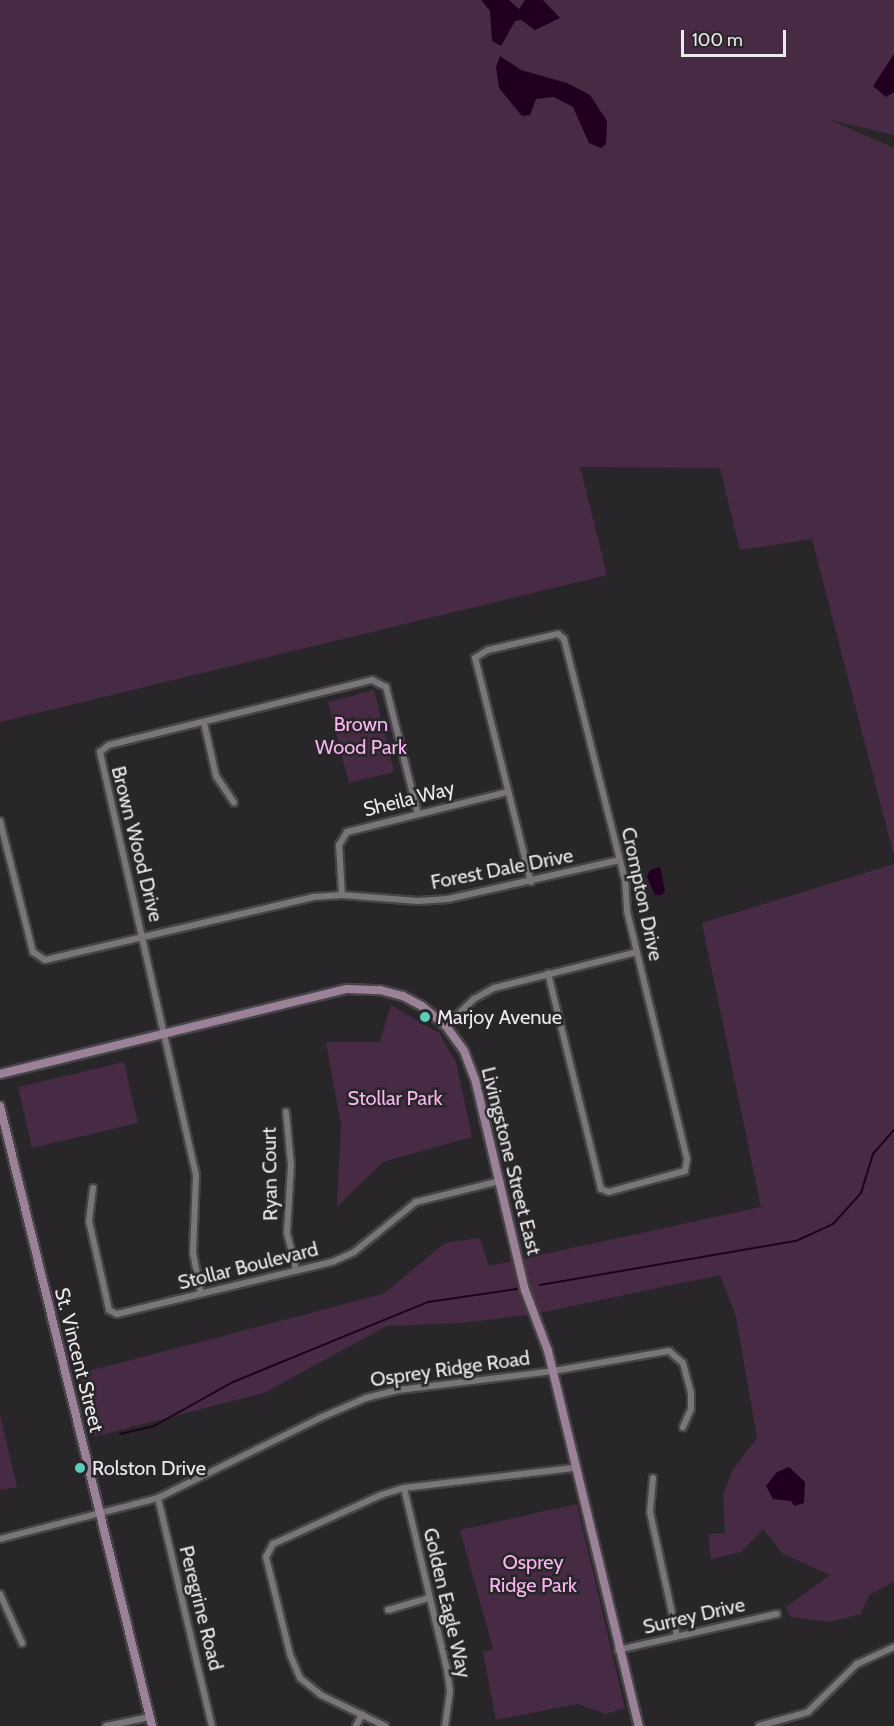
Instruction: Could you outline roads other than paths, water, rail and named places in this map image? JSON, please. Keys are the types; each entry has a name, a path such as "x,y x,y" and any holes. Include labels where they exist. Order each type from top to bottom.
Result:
{"street":[{"name":"Crompton Drive","path":"531,882 475,658 488,650 558,634 564,639 620,860 637,952 688,1165 679,1175 605,1192 598,1184 548,973"},
{"name":"Brown Wood Drive","path":"201,1294 193,1253 196,1175 100,752 109,745 372,681 380,682 386,687 418,814"},
{"path":"204,723 216,776 234,803"},
{"name":"Sheila Way","path":"342,895 339,845 347,832 507,792"},
{"name":"Forest Dale Drive","path":"0,821 33,952 45,960 298,900 342,895 436,900 531,882 620,860"},
{"path":"446,1026 483,993 548,973 637,952"},
{"name":"Livingstone Street East","path":"0,1074 359,988 403,996 422,1006 446,1026 459,1041 472,1070 525,1290 553,1371 618,1650 639,1726"},
{"name":"St. Vincent Street","path":"0,1106 151,1722"},
{"name":"Ryan Court","path":"286,1112 291,1165 287,1233 296,1270"},
{"name":"Stollar Boulevard","path":"93,1188 89,1221 109,1310 122,1314 296,1270 354,1252 416,1203 500,1181"},
{"name":"Osprey Ridge Road","path":"100,1512 158,1498 241,1455 366,1398 410,1388 553,1371 675,1352 683,1363 692,1402 683,1427"},
{"path":"385,1726 321,1695 300,1678 290,1654 266,1557 273,1544 381,1495 404,1488 575,1468"},
{"path":"653,1478 650,1512 677,1636"},
{"name":"Golden Eagle Way","path":"404,1488 450,1684 445,1726"},
{"name":"Peregrine Road","path":"158,1498 212,1726"},
{"path":"0,1539 100,1512"},
{"path":"0,1594 22,1643"},
{"path":"388,1610 429,1598"},
{"name":"Surrey Drive","path":"618,1650 777,1614"},
{"path":"759,1726 808,1712 857,1664 894,1647"},
{"path":"356,1726 362,1714"},
{"path":"106,1726 151,1722"}],"waterway":[{"path":"540,1285 796,1241 833,1224 861,1193 873,1154 894,1130"},
{"path":"120,1434 154,1426 233,1382 428,1302 523,1288"}],"place":[{"name":"Marjoy Avenue","path":"425,1017"},
{"name":"Rolston Drive","path":"80,1468"}],"park label":[{"name":"Brown Wood Park","path":"361,736"},
{"name":"Stollar Park","path":"395,1098"},
{"name":"Osprey Ridge Park","path":"533,1574"}]}
